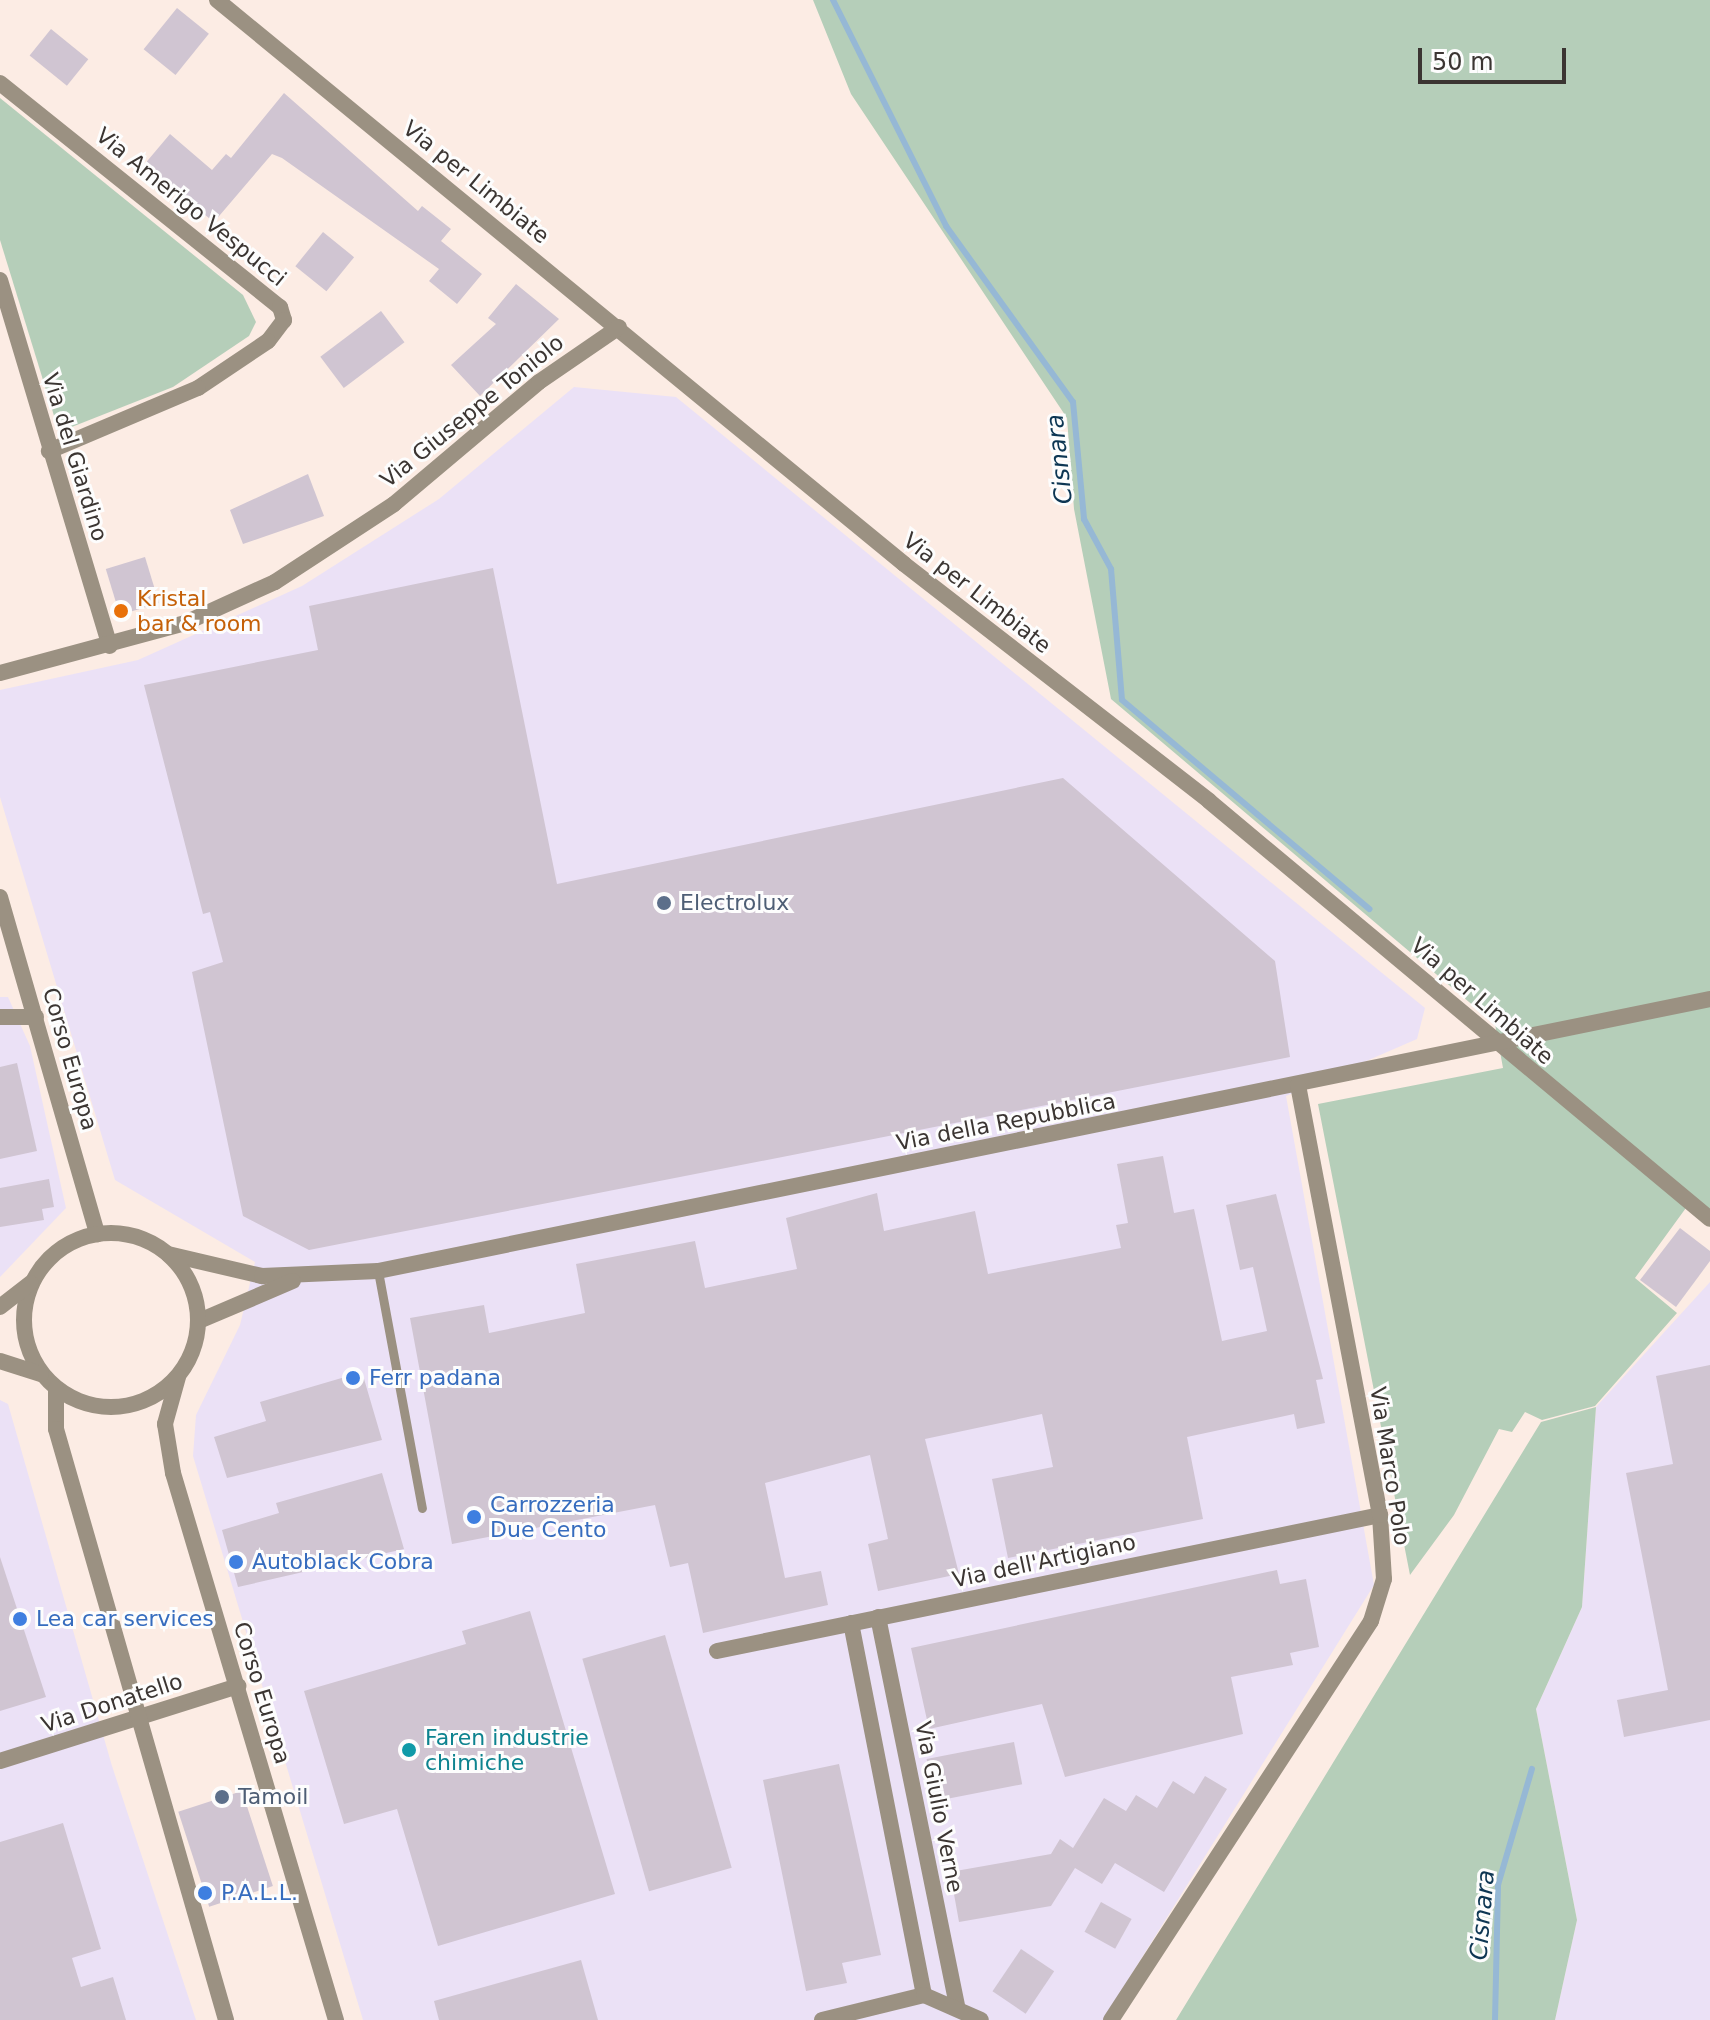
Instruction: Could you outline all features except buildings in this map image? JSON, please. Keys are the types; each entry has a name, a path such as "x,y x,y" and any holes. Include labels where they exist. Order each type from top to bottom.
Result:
{"street":[{"name":"Via per Limbiate","path":"217,0 904,564 1209,801 1710,1219"},
{"name":"Via Amerigo Vespucci","path":"0,83 280,307 284,320 268,341 198,388 49,451"},
{"name":"Via del Giardino","path":"0,280 110,646"},
{"name":"Via Giuseppe Toniolo","path":"0,673 110,646 185,623 275,582 394,504 539,382 619,327"},
{"name":"Corso Europa","path":"0,897 97,1234"},
{"name":"Via della Repubblica","path":"168,1254 262,1276 378,1271 1710,999"},
{"path":"0,1017 36,1017"},
{"name":"Via Marco Polo","path":"1111,2020 1371,1621 1384,1579 1380,1515 1298,1085"},
{"path":"0,1307 31,1283 67,1244 97,1234 147,1240 168,1254 196,1296 199,1321 178,1377 158,1395 120,1407 80,1402 56,1389 41,1374 23,1330 31,1283"},
{"name":"Via della Repubblica","path":"199,1321 310,1275"},
{"path":"0,1361 41,1374"},
{"name":"Corso Europa","path":"178,1377 165,1424 173,1473 336,2020"},
{"path":"56,1389 56,1429 226,2020"},
{"name":"Via dell'Artigiano","path":"717,1651 1380,1515"},
{"name":"Via Giulio Verne","path":"878,1617 957,2006"},
{"path":"851,1623 924,1995"},
{"name":"Via Donatello","path":"0,1761 238,1686"},
{"path":"822,2020 924,1995 957,2006 981,2020"}],"lane":[{"path":"378,1271 422,1508"}],"shaded area":[{"path":"574,387 676,397 1425,1008 1417,1039 1286,1096 1374,1585 1103,2020 363,2020 193,1456 196,1415 240,1325 255,1262 115,1180 0,797 0,690 138,660 302,586 439,499"},
{"path":"0,997 8,997 30,1046 66,1208 0,1277"},
{"path":"1710,1282 1710,2020 1555,2020 1577,1920 1536,1709 1582,1607 1596,1407"},
{"path":"0,1400 8,1404 112,1766 196,2020 0,2020"}],"green space":[{"path":"813,0 1710,0 1710,1215 1691,1201 1635,1278 1677,1313 1595,1406 1542,1420 1525,1412 1512,1432 1499,1429 1454,1515 1410,1575 1318,1104 1503,1068 1495,1024 1111,699 1074,509 1067,418 851,94"},
{"path":"0,98 243,295 256,322 249,336 173,387 59,432 0,240"},
{"path":"1596,1407 1582,1607 1536,1709 1577,1920 1555,2020 1176,2020 1541,1422"}],"waterway":[{"name":"Cisnara","path":"833,0 946,226 1073,402 1084,519 1111,569 1122,700 1369,909"},
{"name":"Cisnara","path":"1495,2020 1498,1885 1532,1769"}],"place":[{"name":"Kristal bar & room","path":"121,611"},
{"name":"Electrolux","path":"664,903"},
{"name":"Ferr padana","path":"353,1378"},
{"name":"Carrozzeria Due Cento","path":"474,1517"},
{"name":"Autoblack Cobra","path":"236,1562"},
{"name":"Lea car services","path":"20,1619"},
{"name":"Faren industrie chimiche","path":"409,1750"},
{"name":"Tamoil","path":"222,1797"},
{"name":"P.A.L.L.","path":"205,1893"}]}
